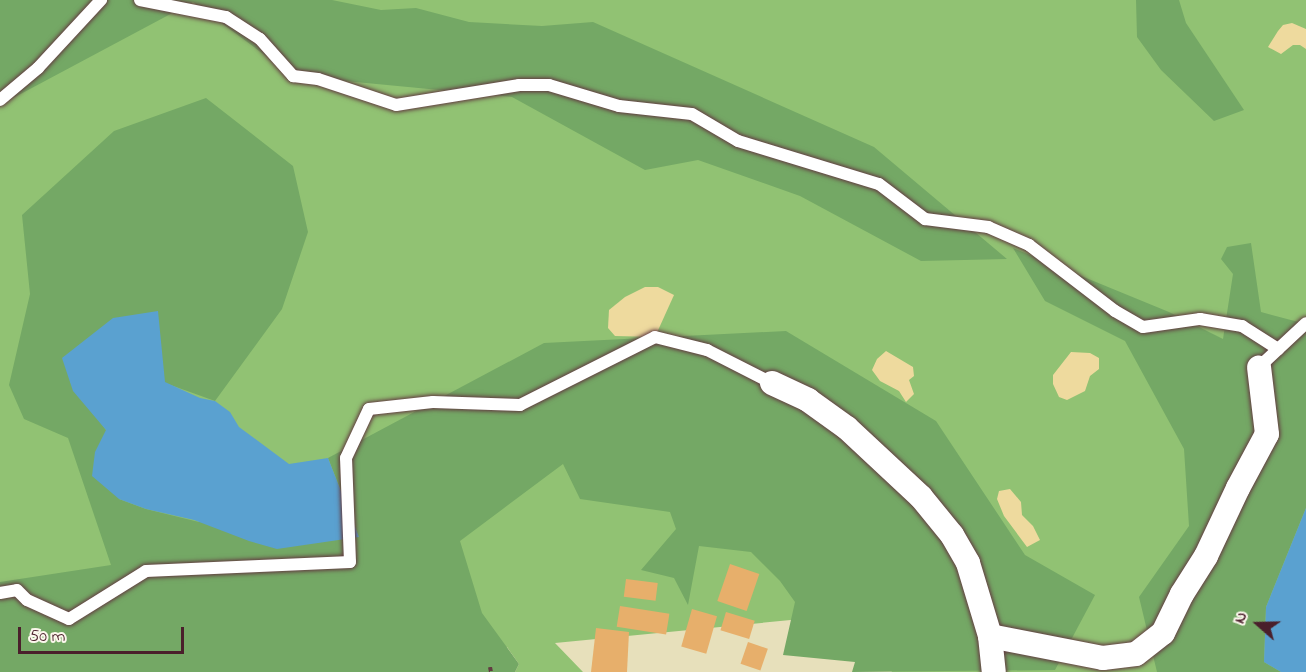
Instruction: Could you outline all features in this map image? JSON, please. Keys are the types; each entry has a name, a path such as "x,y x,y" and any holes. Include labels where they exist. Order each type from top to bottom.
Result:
{"street":[{"path":"990,636 1103,658 1136,654 1164,633 1182,594 1206,556 1267,434 1259,368"},
{"path":"772,383 808,400 847,428 921,497 952,535 968,563 990,636 994,672"}],"lane":[{"path":"0,100 38,68 101,0"},
{"path":"140,0 226,17 260,39 293,76 318,79 396,105 519,85 549,85 618,106 692,114 738,141 879,184 925,219 988,227 1029,245 1115,311 1143,327 1200,319 1242,326 1278,349"},
{"path":"1259,368 1306,323"},
{"path":"0,593 16,590 27,600 69,619 123,588 146,571 350,562 346,458 369,409 433,402 520,405 656,337 707,350 772,383"}],"green space":[{"path":"0,0 1306,0 1306,672 892,672 863,613 555,643 583,672 515,672 519,664 507,647 323,665 0,649"},
{"path":"0,0 332,0 381,10 416,8 469,22 542,26 593,22 874,147 1007,259 921,261 800,196 698,160 645,170 512,97 293,76 193,2 0,105"},
{"path":"1136,0 1179,0 1186,23 1244,110 1214,121 1161,70 1137,37"},
{"path":"206,98 293,166 308,232 282,309 215,401 165,383 70,382 106,430 119,499 146,509 199,522 357,532 328,458 544,343 786,331 936,421 1025,555 1095,595 1055,670 852,672 855,662 783,655 795,602 780,581 751,552 699,546 688,605 674,578 641,570 676,529 670,512 580,499 563,464 460,541 482,613 519,664 515,672 0,672 0,582 111,565 68,438 24,419 9,385 30,294 22,215 114,131"},
{"path":"1251,243 1261,312 1306,324 1306,508 1266,607 1264,662 1281,672 1157,672 1139,597 1189,526 1184,449 1125,341 1045,301 1013,248 1169,312 1223,339 1233,274 1221,259 1227,247"}],"sand":[{"path":"1292,23 1306,29 1306,49 1300,45 1293,45 1281,54 1268,47 1283,25"},
{"path":"645,287 658,287 674,295 655,337 615,336 608,328 609,310 625,297"},
{"path":"886,351 913,367 914,376 909,380 914,394 906,402 899,391 880,381 872,370 877,359"},
{"path":"1071,352 1090,353 1099,358 1099,369 1090,376 1085,391 1067,400 1059,397 1053,384 1053,375"},
{"path":"1010,489 1021,502 1022,515 1033,526 1040,540 1027,547 1004,516 997,499 999,491"}],"water":[{"path":"158,311 165,382 200,398 215,401 230,412 239,427 289,464 328,458 359,537 277,549 194,520 146,509 119,499 92,476 95,452 106,430 73,391 62,358 113,318"},
{"path":"1306,508 1306,672 1281,672 1264,662 1266,607"}],"building":[{"path":"730,564 759,574 747,611 717,601"},
{"path":"626,579 658,583 656,601 624,597"},
{"path":"620,606 669,614 666,635 617,627"},
{"path":"692,609 717,616 706,654 681,646"},
{"path":"726,612 755,621 749,639 720,630"},
{"path":"596,628 629,632 627,672 591,672"},
{"path":"748,642 768,649 760,671 741,664"}]}
